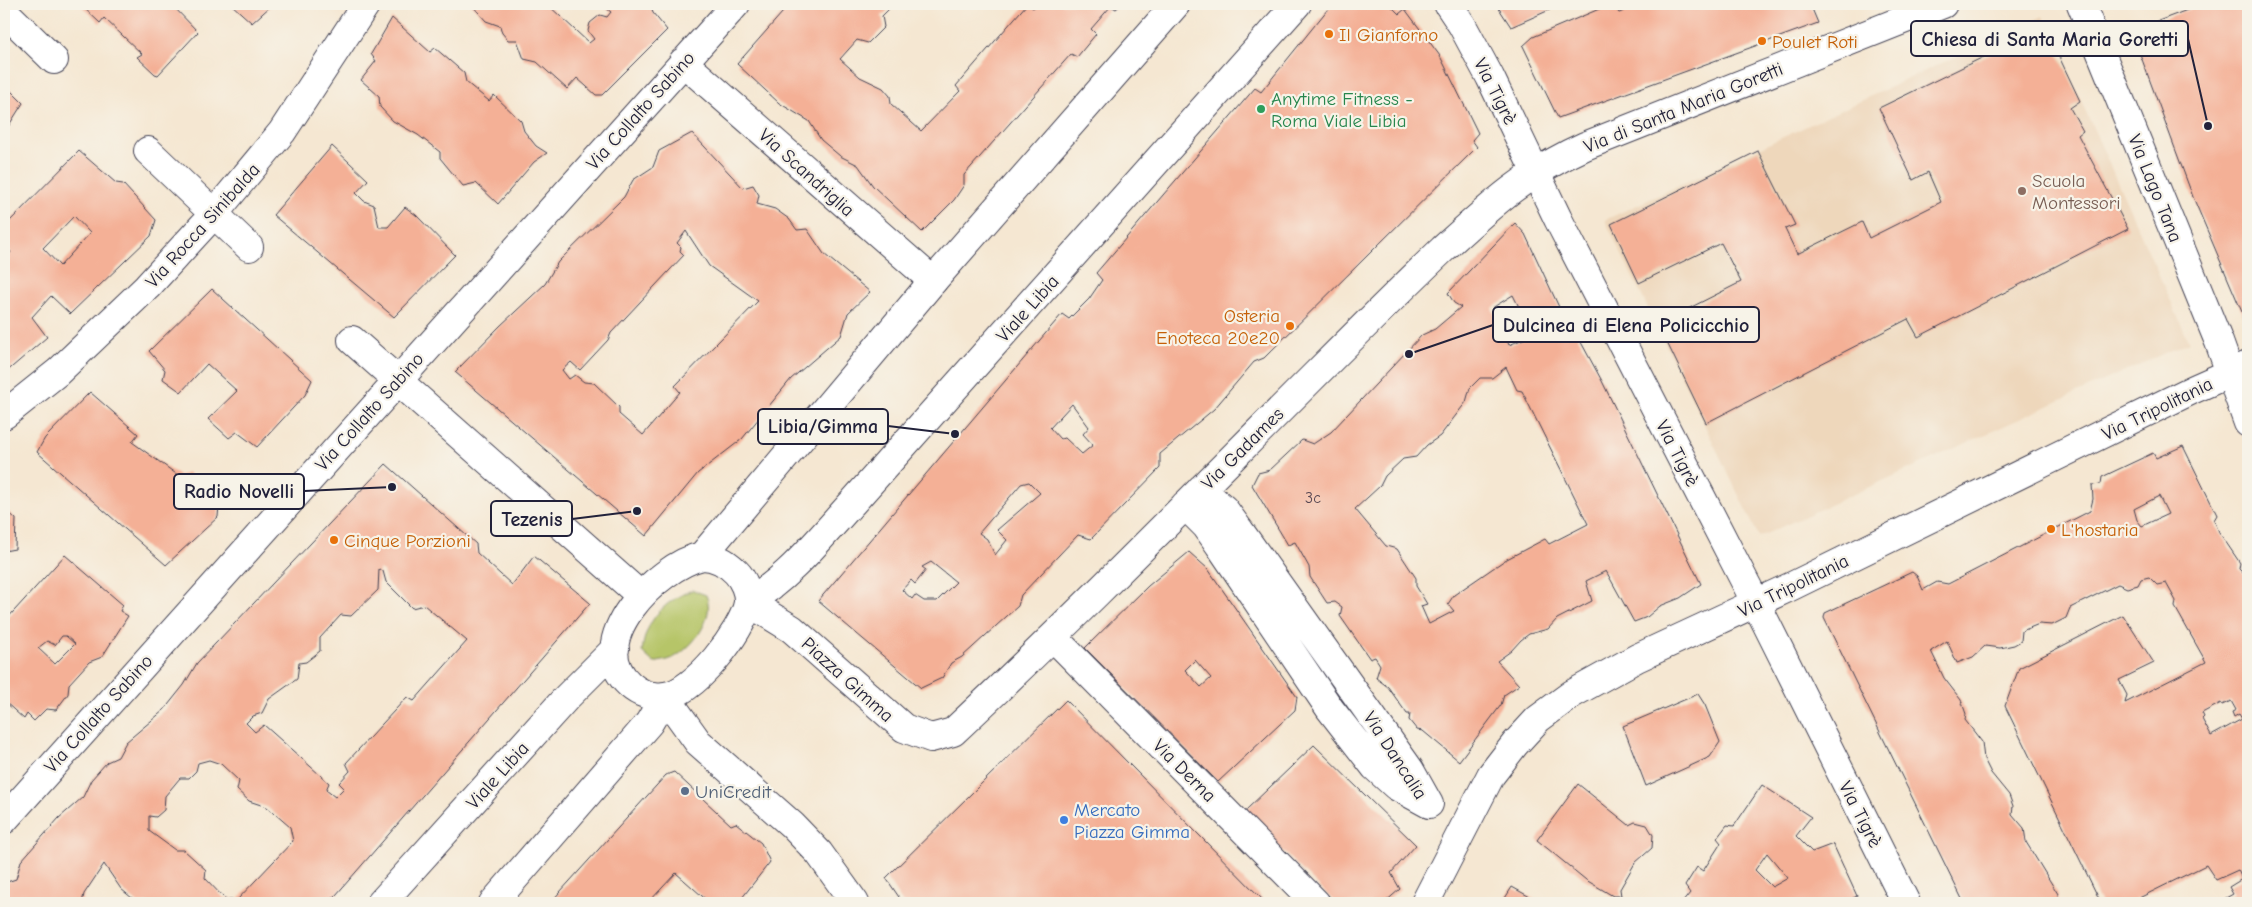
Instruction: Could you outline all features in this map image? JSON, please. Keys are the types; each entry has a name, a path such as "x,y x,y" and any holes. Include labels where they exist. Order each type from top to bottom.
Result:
{"street":[{"name":"Via Rocca Sinibalda","path":"4,415 58,372 120,314 213,215 282,132 366,4"},
{"name":"Via Collalto Sabino","path":"4,820 736,4"},
{"path":"702,556 712,557 732,568 745,585 748,602 736,630 712,661 683,689 664,696 638,692 626,682 616,664 615,649 620,628 640,595 671,570 702,556 933,281 1176,4"},
{"name":"Viale Libia","path":"748,602 785,576 854,502 1297,4"},
{"name":"Via Tigrè","path":"1448,4 1462,25 1536,170 1558,219 1756,603 1906,903"},
{"name":"Via di Santa Maria Goretti","path":"1536,170 1585,146 1943,4"},
{"name":"Via Lago Tana","path":"2081,4 2239,369 2248,423"},
{"path":"4,11 54,60"},
{"name":"Via Scandriglia","path":"683,62 933,281"},
{"path":"148,151 213,215 249,246"},
{"name":"Via Gadames","path":"953,732 1054,638 1406,284 1492,204 1536,170"},
{"path":"352,340 640,595"},
{"name":"Via Tripolitania","path":"1425,903 1491,775 1515,744 1538,719 1572,694 1636,658 1756,603 2239,369"},
{"name":"Via Dancalia","path":"1193,497 1224,509 1230,538 1330,709 1374,767 1396,786 1429,804 1410,770 1230,538"},
{"name":"Piazza Gimma","path":"748,602 792,629 904,728 931,738 953,732"},
{"name":"Via Derna","path":"1054,638 1316,903"},
{"name":"Viale Libia","path":"381,903 567,697 615,649"},
{"path":"664,696 698,742 792,826 819,853 855,903"},
{"path":"494,903 649,723 664,696"}],"shaded area":[{"path":"2043,16 2189,342 1759,537 1605,220"}],"green space":[{"path":"692,590 706,595 708,604 708,613 701,631 681,653 671,659 654,663 642,652 651,622 672,600"}],"building":[{"path":"84,4 171,4 198,32 158,75 137,57 142,54 104,18 100,23 82,6"},
{"path":"231,4 273,4 252,23"},
{"path":"471,4 547,4 589,43 594,39 588,31 590,23 600,15 607,17 611,12 601,4 650,4 653,13 667,30 602,95 596,95 577,78 567,89 537,62 524,59 517,40 508,40 502,33 500,26 486,21"},
{"path":"790,4 894,4 882,16 884,27 868,43 857,40 840,59 860,77 883,88 890,96 891,104 921,131 960,91 956,86 1027,4 1033,8 1038,4 1122,4 1116,9 1111,6 1091,29 1096,34 1077,57 1071,54 964,175 964,185 954,200 922,232 873,186 858,165 840,156 821,140 809,121 779,103 737,64"},
{"path":"1332,4 1389,4 1399,14 1405,9 1440,56 1478,133 1472,140 1477,147 1264,358 1254,362 1214,409 1160,454 1160,468 1091,539 1078,535 1021,595 1018,606 962,657 951,663 942,678 921,688 818,601 1062,314 1069,319 1089,299 1102,280 1096,273 1255,88 1261,92","holes":["1072,404 1089,427 1083,434 1093,445 1082,454 1065,438 1060,439 1050,428","1029,482 1040,493 997,530 1007,540 995,555 987,539 979,533 1021,484","931,562 956,582 937,601 924,601 915,595 912,599 902,590 911,580 915,584 926,570 922,567"]},
{"path":"1496,4 1563,4 1511,27"},
{"path":"1611,4 1619,13 1642,4 1810,4 1818,23 1558,118 1523,46 1533,37"},
{"path":"2203,4 2248,4 2248,317 2245,319 2193,197 2140,54 2162,45 2153,23"},
{"path":"392,18 430,52 435,48 464,73 466,82 489,101 494,95 521,121 524,131 536,146 547,153 534,162 498,204 476,183 463,186 440,158 440,152 418,135 393,121 380,107 379,96 361,80 376,61 371,54"},
{"path":"2045,27 2080,101 2070,108 2083,131 2078,135 2128,229 1918,337 1908,319 1706,423 1658,324 1741,282 1721,243 1639,283 1611,224 1758,151 1795,225 1785,229 1797,254 1862,222 1869,238 1941,202 1928,172 1913,180 1879,108"},
{"path":"4,84 23,103 4,133"},
{"path":"692,133 743,188 753,185 759,195 757,204 775,209 789,219 797,230 807,229 824,254 870,292 848,313 841,336 791,379 742,439 698,473 646,536 455,372 545,284 558,262 624,197 633,180 653,167 659,151","holes":["686,231 709,266 758,301 675,386 680,392 643,435 619,414 619,407 594,383 584,382 575,375 569,379 562,370 571,362 580,370 608,340 611,333 684,255 677,243"]},
{"path":"332,146 368,180 356,193 364,201 374,205 379,227 388,227 405,207 416,215 455,255 394,317 273,215"},
{"path":"79,151 116,183 123,184 156,220 151,236 70,314 51,296 32,317 47,337 5,373 4,260 11,252 4,246 4,227","holes":["74,216 90,233 60,266 43,248"]},
{"path":"1515,223 1525,234 1565,320 1576,333 1602,381 1701,584 1680,598 1660,606 1647,617 1634,622 1606,571 1586,581 1592,601 1557,619 1548,629 1529,634 1497,661 1519,685 1504,695 1501,705 1459,761 1423,731 1417,730 1409,720 1410,714 1407,714 1388,687 1376,678 1380,665 1375,657 1370,659 1340,616 1342,607 1335,602 1327,603 1310,577 1309,567 1295,542 1288,545 1252,485 1258,473 1270,470 1302,440 1313,444 1331,432 1422,335 1435,329 1461,307 1454,303 1448,293","holes":["1513,295 1533,335 1509,345 1492,308","1506,367 1517,390 1522,391 1588,524 1549,544 1545,539 1505,560 1454,595 1448,604 1454,611 1429,624 1421,606 1427,604 1416,586 1416,578 1397,549 1386,546 1355,509 1380,486 1385,476 1403,459 1416,457 1427,445 1440,436 1466,402 1470,388 1480,378 1492,378"]},
{"path":"212,289 312,380 305,395 257,447 237,432 229,438 208,419 237,391 207,364 181,392 163,379 165,370 149,351"},
{"path":"90,392 138,434 132,442 179,476 188,473 219,505 218,517 166,565 37,452 45,438"},
{"path":"2183,446 2217,515 2214,520 2219,532 2240,563 2239,569 2248,578 2248,903 2217,903 2233,894 2229,887 2242,879 2238,870 2216,880 2206,865 2129,903 2101,903 2005,706 2019,668 2123,615 2154,663 2119,680 2127,695 2125,703 2206,662 2175,607 2176,601 2166,583 2157,585 2149,577 2141,579 2138,585 2127,588 2118,584 2070,608 2066,618 2052,625 2039,624 2022,631 2021,641 2014,645 2000,648 1985,646 1973,657 1957,663 1947,641 1931,651 1944,678 1961,700 1966,714 1965,720 1982,742 1984,759 1991,773 2009,795 2013,806 2012,814 2024,828 2026,842 2058,894 2057,903 1964,903 1824,618 1825,613 1912,572 1917,576 1923,590 1937,582 1948,584 2090,511 2093,499 2092,485 2101,484 2102,477 2153,453 2156,458","holes":["2159,496 2168,514 2142,526 2137,520 2134,509","2231,701 2236,710 2232,712 2234,717 2239,714 2242,719 2211,736 2202,719 2204,717 2202,713 2221,703 2222,705"]},
{"path":"386,464 476,544 477,553 512,585 534,556 590,603 329,903 138,903 121,889 104,864 84,894 82,903 4,903 4,883 16,879 21,861 59,818 83,797 91,780 107,762 118,757 126,742 164,710 184,685 197,663","holes":["379,569 383,571 386,582 412,608 424,605 467,641 414,701 407,697 346,763 350,771 339,783 344,788 335,797 326,790 329,783 264,725 255,732 246,723 253,716 262,713 269,699 297,679 299,663 306,662 320,651 320,638 341,615 351,616 378,590","209,760 221,764 239,781 237,790 249,801 267,807 290,827 293,841 237,900 224,898 205,878 206,870 184,850 175,850 149,831 149,816 156,817 164,810 165,796 180,778 189,778 196,771 198,763"]},
{"path":"4,508 16,519 15,549 4,551"},
{"path":"1189,552 1208,569 1297,697 1295,710 1218,782 1085,648 1148,586","holes":["1195,660 1211,678 1201,687 1185,670"]},
{"path":"65,555 123,605 120,611 128,616 102,657 89,662 69,684 68,694 56,710 46,709 34,721 27,714 24,719 4,701 4,622","holes":["62,636 66,636 75,644 55,664 38,648 47,641 55,645"]},
{"path":"1698,694 1705,705 1720,742 1710,757 1646,786 1623,726"},
{"name":"Mercato Piazza Gimma","path":"1066,700 1266,903 903,903 886,878"},
{"path":"1314,745 1416,845 1391,873 1400,889 1384,903 1336,903 1246,816 1246,810"},
{"path":"674,772 731,825 736,823 761,843 770,862 738,903 710,903 676,873 648,903 550,903 666,775"},
{"path":"1578,784 1629,825 1635,822 1647,825 1653,835 1652,848 1635,863 1620,889 1621,896 1613,896 1586,880 1537,840"},
{"path":"1762,785 1811,817 1796,836 1812,852 1833,844 1857,896 1844,903 1682,903 1690,893 1685,886 1697,867 1703,871 1721,843 1717,838 1727,825 1734,826","holes":["1767,853 1788,878 1772,887 1755,870"]},
{"path":"1512,887 1539,902 1502,903"}],"place":[{"name":"Il Gianforno","path":"1329,34"},
{"name":"Poulet Roti","path":"1762,41"},
{"name":"Anytime Fitness - Roma Viale Libia","path":"1261,109"},
{"name":"Chiesa di Santa Maria Goretti","path":"2208,126"},
{"name":"Scuola Montessori","path":"2022,191"},
{"name":"Osteria Enoteca 20e20","path":"1290,326"},
{"name":"Dulcinea di Elena Policicchio","path":"1409,354"},
{"name":"Libia/Gimma","path":"955,434"},
{"name":"Radio Novelli","path":"392,487"},
{"name":"Tezenis","path":"637,511"},
{"name":"L'hostaria","path":"2051,529"},
{"name":"Cinque Porzioni","path":"334,540"},
{"name":"UniCredit","path":"685,791"},
{"name":"Mercato Piazza Gimma","path":"1064,820"}]}
